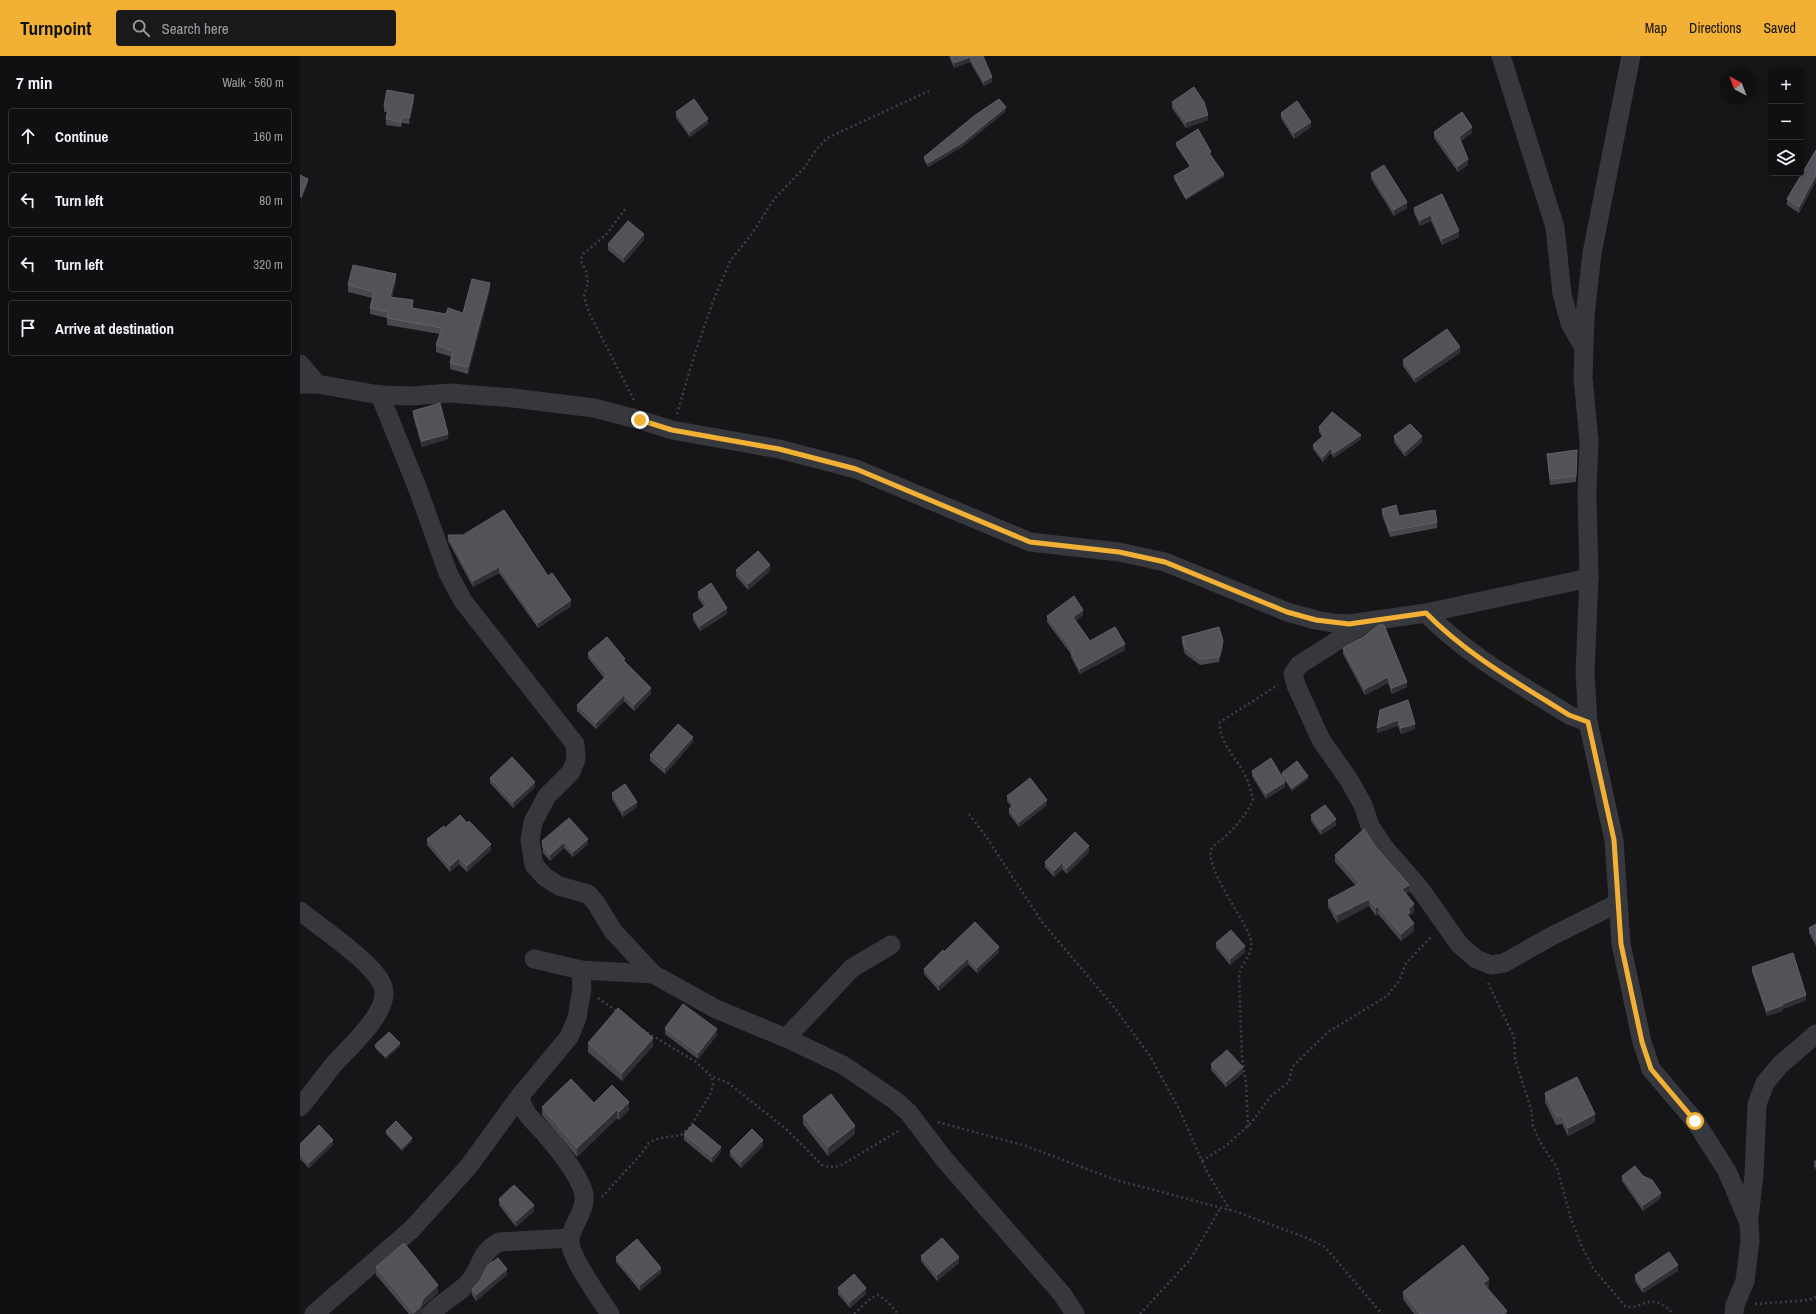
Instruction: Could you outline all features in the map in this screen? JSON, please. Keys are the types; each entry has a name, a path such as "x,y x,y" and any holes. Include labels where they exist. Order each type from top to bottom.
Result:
{"street":[{"path":"1501,56 1555,227 1562,294 1570,323 1583,346"},
{"path":"1631,56 1592,253 1583,346 1583,378 1589,441 1587,494 1589,578 1585,673 1588,722 1614,840 1621,944 1642,1042 1651,1069 1695,1121 1727,1171 1749,1224"},
{"path":"300,364 308,384 380,395 412,396 450,393 513,398 594,408 672,430 779,449 856,469 1030,542 1119,552 1165,562 1287,612 1316,620 1349,624 1426,613 1589,578"},
{"path":"380,395 419,492 448,573 463,601 575,744 576,759 572,772 547,796 533,822 530,840 534,865 545,878 559,886 588,894 596,903 613,931 653,974 716,1009 786,1038 843,1065 878,1088 912,1118 944,1159 1062,1294 1075,1314"},
{"path":"1426,613 1443,630 1468,651 1569,715 1588,722"},
{"path":"1368,621 1299,665 1293,674 1296,685 1321,740 1349,780 1363,805 1370,826 1383,846 1421,890 1459,944 1476,959 1491,965 1504,963 1550,937 1618,903"},
{"path":"300,911 358,956 382,984 385,994 378,1012 368,1029 347,1049 300,1107"},
{"path":"786,1038 852,968 890,945"},
{"path":"534,959 582,979 653,974"},
{"path":"314,1314 412,1228 469,1166 520,1096 569,1037 577,1018 582,979"},
{"path":"1730,1311 1745,1281 1750,1241 1749,1224 1754,1175 1757,1104 1765,1083 1780,1065 1816,1034"},
{"path":"520,1096 524,1110 548,1136 584,1192 581,1210 570,1238 571,1252 610,1314"},
{"path":"431,1314 468,1283 484,1253 492,1246 500,1242 570,1238"}],"path":[{"path":"672,430 694,356 714,299 730,261 751,235 774,199 804,168 816,150 827,138 929,91"},
{"path":"625,209 610,227 606,236 582,255 582,261 586,271 588,283 584,296 589,313 632,395 640,420"},
{"path":"1248,1127 1246,1083 1241,1050 1239,976 1240,967 1249,955 1251,942 1250,937 1229,900 1214,868 1211,856 1212,848 1246,815 1253,800 1245,774 1219,730 1220,722 1293,674"},
{"path":"969,814 987,838 1042,922 1114,1007 1150,1056 1180,1111 1202,1161 1230,1211"},
{"path":"1202,1161 1227,1145 1248,1127 1272,1096 1289,1082 1292,1067 1328,1032 1387,996 1399,981 1406,963 1445,923"},
{"path":"1476,959 1514,1037 1515,1058 1531,1109 1532,1126 1540,1142 1557,1168 1571,1219 1593,1268 1625,1306 1630,1307 1648,1301 1658,1302 1666,1306 1674,1314"},
{"path":"582,979 622,1015"},
{"path":"639,1027 696,1062 711,1076 728,1083 744,1095 784,1128 822,1165 829,1167 840,1166 912,1118 1026,1146 1116,1180 1230,1211 1307,1238 1325,1247 1382,1314"},
{"path":"581,1210 600,1198 642,1154 649,1143 656,1139 681,1135 690,1127 711,1093 713,1084 711,1076"},
{"path":"1140,1314 1190,1260 1220,1209"},
{"path":"854,1314 871,1298 878,1295 888,1302 898,1314"},
{"path":"1730,1311 1809,1300 1816,1297"}],"building":[{"path":"951,56 983,56 992,77 984,81 970,57 954,63"},
{"path":"1194,87 1204,102 1208,115 1186,122 1172,102"},
{"path":"387,90 414,95 409,118 402,117 401,122 386,119 388,107 384,106"},
{"path":"694,99 708,119 690,132 676,112"},
{"path":"999,99 1006,107 962,143 928,163 924,157 974,116"},
{"path":"1297,101 1311,122 1294,133 1281,113"},
{"path":"1462,112 1472,127 1459,137 1468,159 1458,166 1434,132"},
{"path":"1198,129 1211,152 1209,153 1224,174 1186,198 1174,176 1191,166 1176,143"},
{"path":"1816,150 1816,175 1799,207 1787,199 1801,176 1804,176 1804,170"},
{"path":"1384,165 1407,202 1394,210 1371,173"},
{"path":"300,175 308,179 301,197 300,196"},
{"path":"1442,194 1459,231 1442,239 1431,215 1420,220 1414,208"},
{"path":"628,221 644,234 624,257 608,244"},
{"path":"353,265 396,274 390,297 413,300 412,308 446,314 448,308 463,313 472,279 490,283 468,367 450,363 453,351 436,345 442,328 387,318 388,312 370,308 374,292 348,285"},
{"path":"1447,329 1460,347 1415,378 1403,360"},
{"path":"440,403 448,434 422,441 413,411"},
{"path":"1332,412 1361,435 1334,453 1331,448 1323,457 1313,445 1324,435 1319,427"},
{"path":"1410,424 1422,436 1405,452 1394,436"},
{"path":"1577,450 1576,476 1550,479 1547,454"},
{"path":"1396,505 1399,516 1435,510 1437,522 1390,531 1382,509"},
{"path":"504,510 548,576 552,573 571,600 538,623 499,567 473,581 448,535 463,535"},
{"path":"758,551 770,565 748,584 736,570"},
{"path":"711,583 727,608 700,626 693,614 707,605 698,592"},
{"path":"1074,596 1083,610 1073,617 1090,641 1115,627 1125,644 1080,669 1071,652 1073,651 1047,616"},
{"path":"1379,625 1384,625 1407,682 1392,688 1388,677 1365,689 1343,648 1363,637"},
{"path":"1219,627 1223,641 1219,657 1200,659 1185,648 1182,637"},
{"path":"607,637 625,659 623,660 651,688 634,705 624,695 596,723 577,705 607,675 588,653"},
{"path":"1408,700 1415,724 1401,728 1398,720 1377,728 1380,710"},
{"path":"678,724 693,737 665,768 650,755"},
{"path":"512,757 535,782 513,802 490,778"},
{"path":"1271,758 1285,782 1266,794 1252,771"},
{"path":"1297,761 1308,776 1292,788 1282,773"},
{"path":"1030,778 1047,800 1019,822 1009,809 1014,805 1007,796"},
{"path":"625,784 637,802 623,811 612,793"},
{"path":"1325,805 1336,819 1321,830 1311,815"},
{"path":"460,815 467,823 469,821 491,844 467,866 459,858 450,866 427,839 444,826 445,828"},
{"path":"569,818 588,839 573,852 564,842 550,855 543,847 542,841"},
{"path":"1364,829 1375,846 1409,885 1402,889 1414,904 1408,909 1410,912 1407,915 1414,923 1401,934 1378,906 1376,908 1369,899 1337,915 1328,900 1360,883 1335,855"},
{"path":"1075,832 1089,846 1067,868 1062,863 1054,871 1045,862"},
{"path":"975,922 999,947 977,968 968,958 939,985 924,969"},
{"path":"1816,924 1816,940 1809,928"},
{"path":"1231,930 1245,946 1230,959 1216,943"},
{"path":"1793,953 1806,995 1767,1011 1752,967"},
{"path":"683,1004 717,1029 698,1053 665,1028"},
{"path":"618,1008 653,1038 622,1073 588,1043"},
{"path":"389,1032 400,1043 386,1056 375,1045"},
{"path":"1227,1050 1243,1067 1226,1082 1211,1064"},
{"path":"1577,1077 1595,1114 1568,1128 1562,1116 1556,1116 1545,1093"},
{"path":"571,1079 594,1103 612,1085 629,1102 619,1112 617,1110 577,1148 542,1107"},
{"path":"831,1094 855,1126 828,1147 803,1116"},
{"path":"396,1121 412,1138 402,1148 386,1131"},
{"path":"693,1124 721,1147 712,1157 684,1134"},
{"path":"319,1125 333,1140 309,1163 300,1153 300,1144"},
{"path":"752,1129 763,1140 741,1162 730,1151"},
{"path":"1635,1166 1643,1176 1652,1180 1661,1193 1643,1205 1622,1176"},
{"path":"514,1185 534,1205 516,1221 499,1199"},
{"path":"942,1238 959,1257 937,1275 921,1256"},
{"path":"637,1239 661,1268 640,1285 616,1257"},
{"path":"404,1243 438,1285 423,1299 420,1307 414,1313 376,1267"},
{"path":"1463,1245 1489,1279 1483,1283 1507,1311 1503,1314 1420,1314 1403,1292"},
{"path":"1669,1252 1678,1265 1643,1288 1635,1275"},
{"path":"498,1258 507,1269 476,1295 472,1289 479,1282 488,1265"},
{"path":"854,1274 866,1288 850,1302 838,1288"}],"route":[{"path":"640,420 672,430 779,449 856,469 1030,542 1119,552 1165,562 1287,612 1316,620 1349,624 1426,613 1443,630 1468,651 1569,715 1588,722 1614,840 1621,944 1642,1042 1651,1069 1667,1090 1695,1121"}]}
